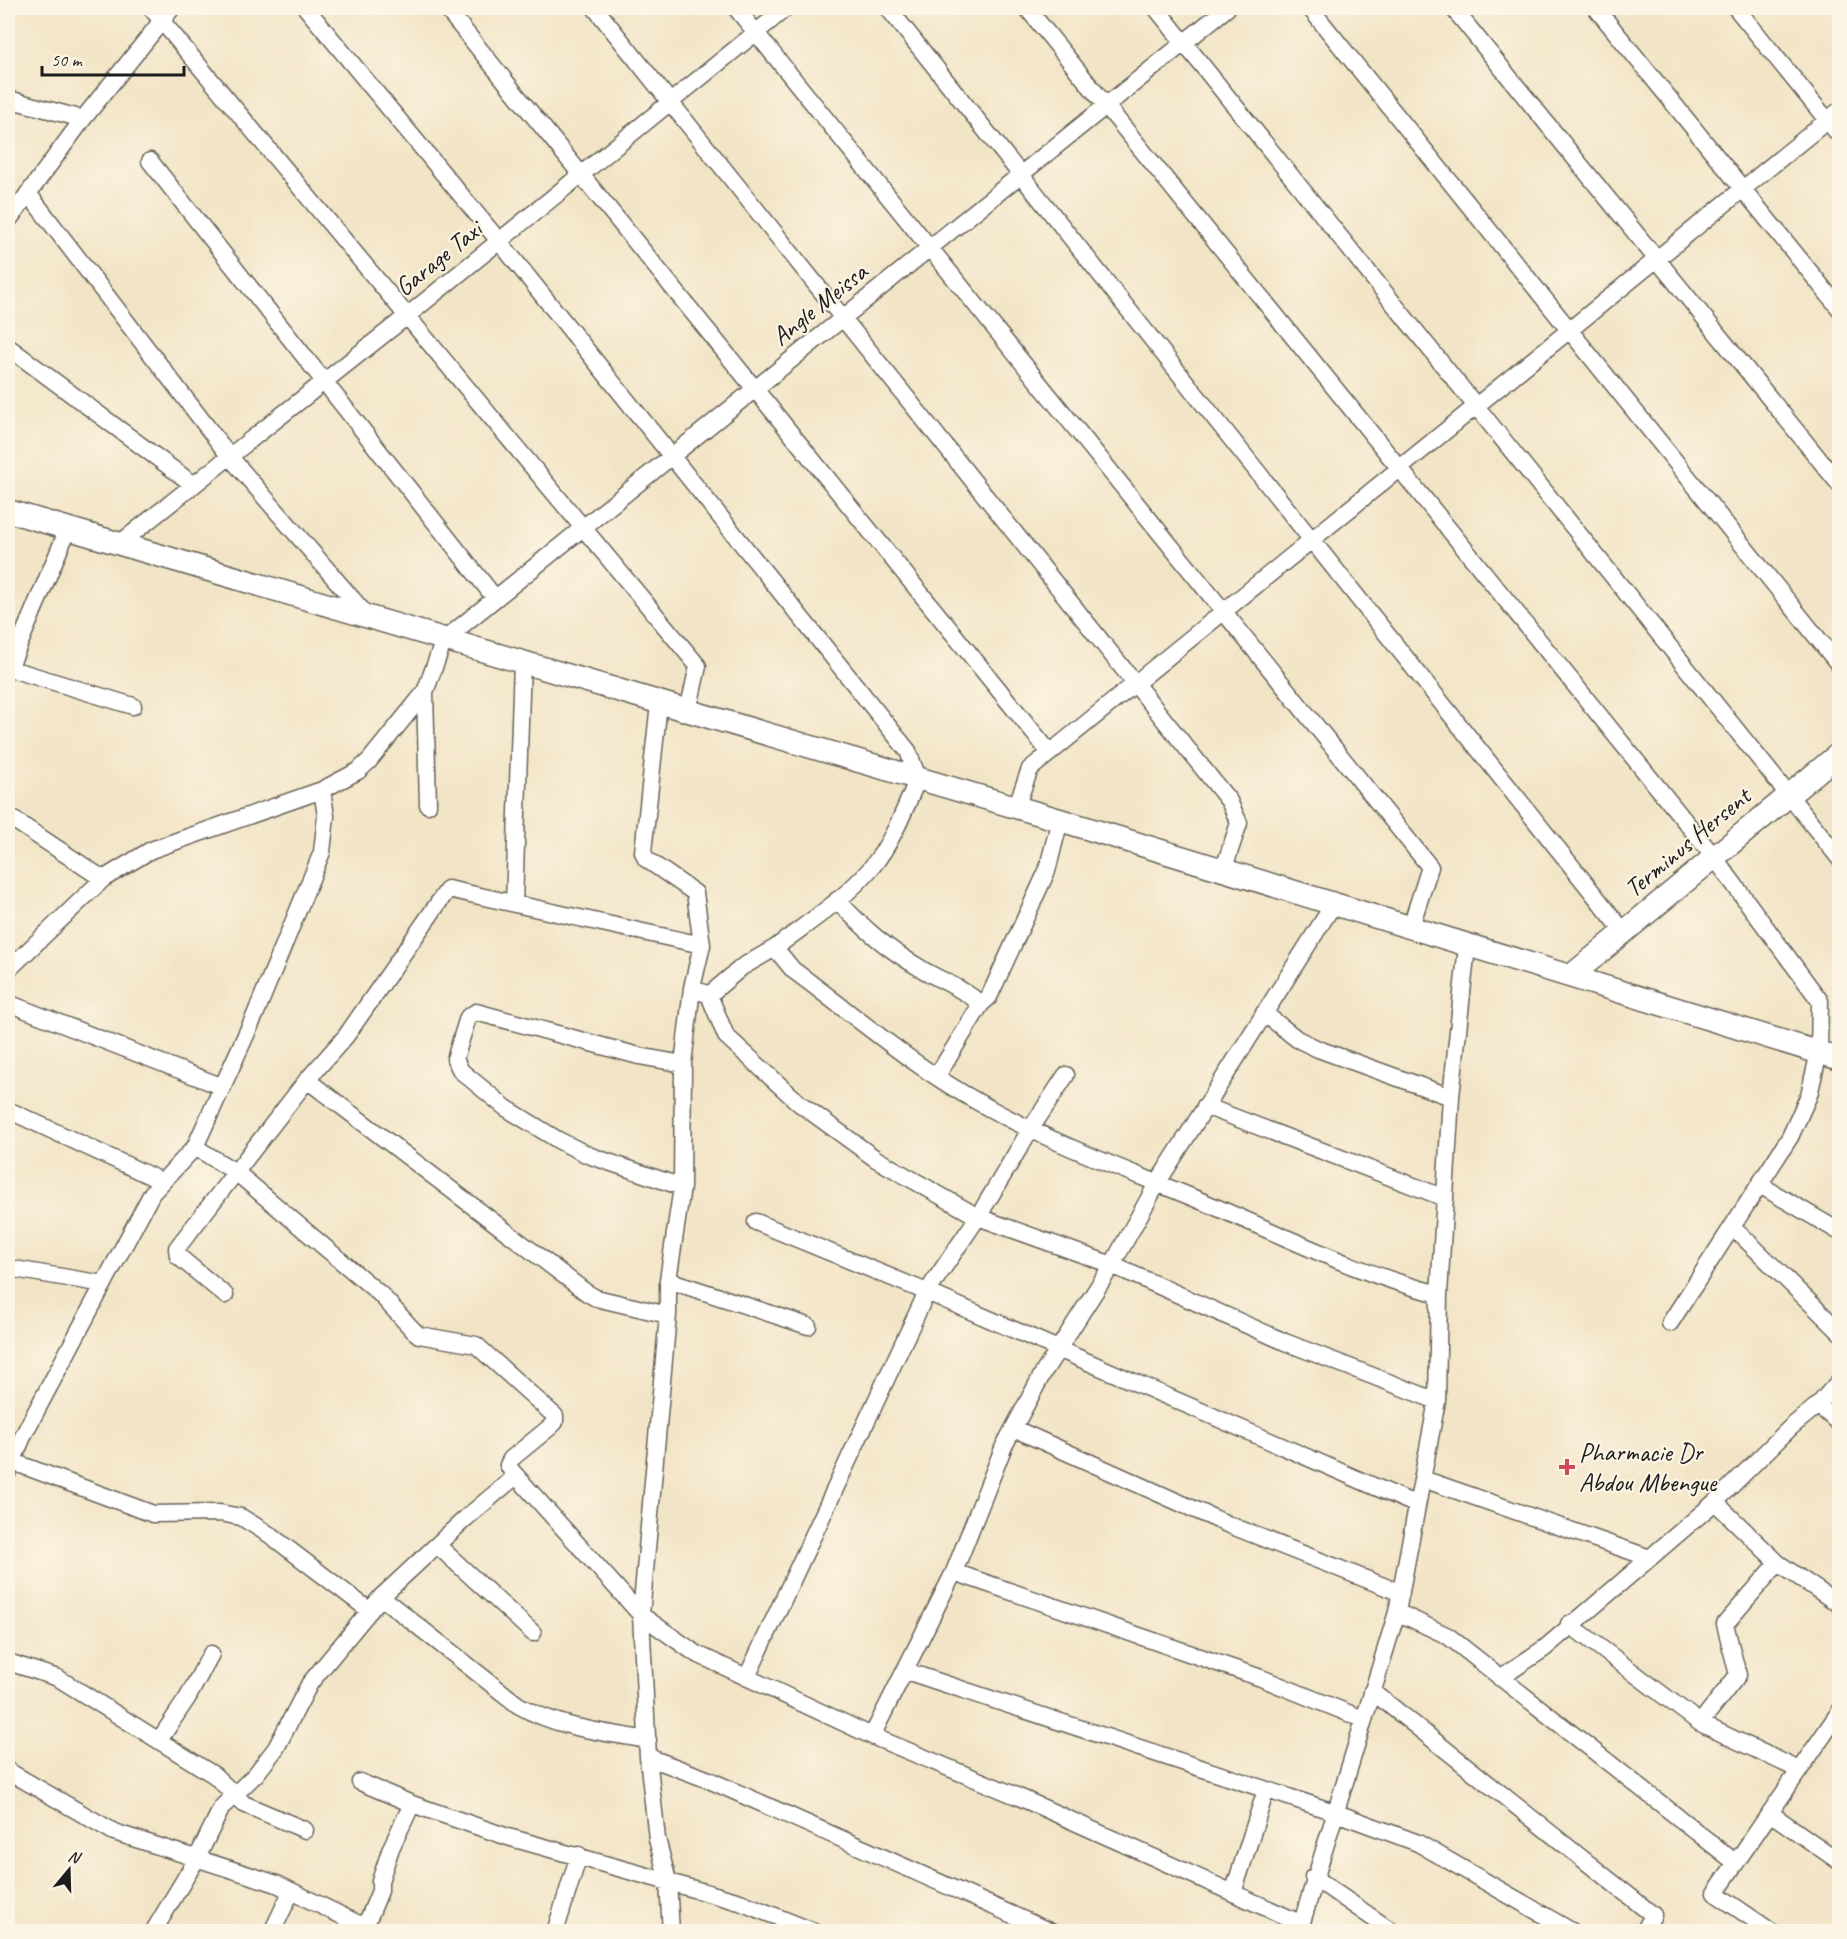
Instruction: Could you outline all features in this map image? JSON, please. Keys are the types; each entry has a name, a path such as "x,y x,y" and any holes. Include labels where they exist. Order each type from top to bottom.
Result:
{"street":[{"path":"306,8 499,241 908,751 918,778 901,816 871,868 837,900 775,948 742,967 709,995"},
{"path":"446,8 1050,753"},
{"path":"595,8 1229,801 1239,823 1223,871"},
{"path":"736,8 1430,867 1410,929"},
{"name":"Garage Taxi","path":"119,544 407,316 786,8"},
{"path":"888,8 1624,932"},
{"path":"1027,8 1714,857 1820,1001 1829,1055 1790,1137 1670,1323"},
{"path":"1156,8 1839,859"},
{"name":"Angle Meissa","path":"444,640 1227,8"},
{"path":"1310,8 1839,666"},
{"path":"1453,8 1839,485"},
{"path":"1596,8 1839,309"},
{"path":"1736,8 1833,115 1839,136"},
{"path":"8,221 162,12 407,316 698,666 688,711"},
{"path":"8,99 82,119"},
{"path":"1016,807 1030,769 1833,115"},
{"path":"150,161 495,598"},
{"path":"28,193 231,457 368,617"},
{"path":"8,347 194,485"},
{"path":"8,511 1060,820 1410,929 1829,1055"},
{"path":"68,529 8,669 133,706"},
{"path":"8,970 15,953 103,879 151,850 321,790 358,771 369,761 425,692 444,640"},
{"path":"514,904 522,662"},
{"path":"425,692 428,805"},
{"path":"659,703 643,852 646,859 695,893 702,945 692,988 683,1064 682,1187 668,1280 668,1315 641,1615 648,1757 657,1839 668,1881 670,1932"},
{"name":"Terminus Hersent","path":"1571,976 1839,753"},
{"path":"321,790 326,816 322,852 223,1087 195,1147 152,1193 9,1465 153,1514 220,1513 240,1517 270,1535 370,1611"},
{"path":"8,816 103,879"},
{"path":"937,1076 981,1004 988,997 1047,871 1060,820"},
{"path":"225,1295 178,1257 177,1248 307,1080 352,1028 448,889 702,945"},
{"path":"837,900 870,936 920,968 970,994 981,1004"},
{"path":"872,1736 954,1572 1004,1446 1058,1349 1112,1265 1158,1182 1333,905"},
{"path":"195,1147 237,1173 380,1294 419,1335 476,1345 555,1416 555,1422 511,1459 508,1465 641,1615 695,1653 872,1736 1019,1797 1233,1893 1299,1927 1397,1612 1437,1401 1439,1294 1451,1097 1467,946"},
{"path":"775,948 793,970 937,1076 976,1101 1030,1130 1158,1182 1373,1275 1439,1294"},
{"path":"692,988 709,995 726,1036 799,1103 876,1159 978,1217 1112,1265 1285,1342 1437,1401"},
{"path":"8,1003 223,1087"},
{"path":"682,1187 588,1155 558,1140 506,1108 461,1071 454,1059 468,1017 476,1012 639,1056 683,1064"},
{"path":"1264,1013 1297,1039 1318,1049 1451,1097"},
{"path":"747,1677 927,1292 978,1217 1066,1075"},
{"path":"307,1080 587,1293 596,1298 668,1315"},
{"path":"1205,1106 1445,1197"},
{"path":"8,1110 161,1181"},
{"path":"1760,1185 1839,1232"},
{"path":"756,1222 927,1292 1418,1505"},
{"path":"1732,1227 1839,1332"},
{"path":"8,1268 104,1284"},
{"path":"668,1280 808,1326"},
{"path":"1500,1678 1545,1648 1569,1624 1715,1502 1791,1427 1818,1405 1839,1380"},
{"path":"1818,1405 1839,1424"},
{"path":"1015,1429 1227,1524 1401,1593"},
{"path":"153,1932 196,1860 222,1807 276,1748 310,1683 381,1597 516,1476"},
{"path":"1423,1479 1650,1558"},
{"path":"1715,1502 1778,1563 1839,1605"},
{"path":"437,1545 533,1633"},
{"path":"1700,1723 1738,1675 1725,1624 1778,1563"},
{"path":"954,1572 1261,1678 1363,1719"},
{"path":"381,1597 518,1705 538,1717 560,1724 648,1740"},
{"path":"1397,1612 1448,1636 1736,1863"},
{"path":"1569,1624 1700,1723 1799,1770"},
{"path":"160,1739 188,1697 211,1654"},
{"path":"8,1662 58,1678 214,1774 244,1804 305,1830"},
{"path":"906,1671 1334,1812 1418,1843 1573,1932"},
{"path":"1372,1691 1653,1915 1644,1932"},
{"path":"1772,1932 1715,1893 1799,1770 1837,1719"},
{"path":"648,1757 709,1780 1051,1932"},
{"path":"8,1772 114,1832 277,1884 370,1929 380,1891 380,1881 412,1804"},
{"path":"360,1782 412,1804 508,1837 740,1902 814,1932"},
{"path":"1233,1893 1266,1790"},
{"path":"1770,1813 1839,1862"},
{"path":"555,1932 579,1856"},
{"path":"1314,1877 1393,1932"},
{"path":"272,1932 291,1892"}],"place":[{"name":"Pharmacie Dr Abdou Mbengue","path":"1567,1467"}]}
